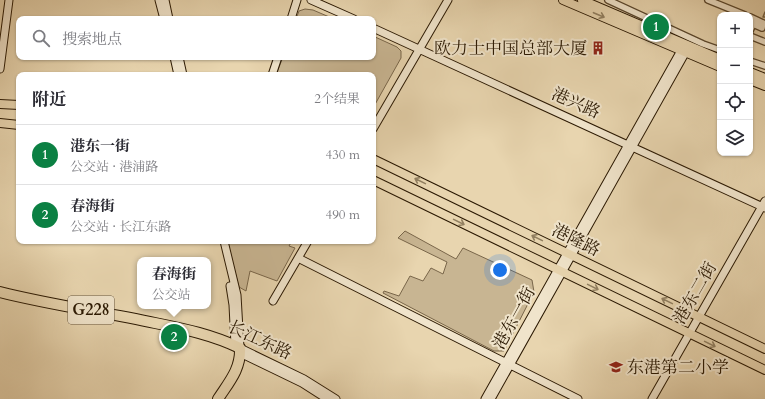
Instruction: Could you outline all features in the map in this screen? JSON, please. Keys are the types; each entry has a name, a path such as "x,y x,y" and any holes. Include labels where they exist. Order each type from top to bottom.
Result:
{"highway":[{"name":"长江东路","path":"0,292 52,304 127,317 196,332 224,340 238,349"},
{"name":"长江东路","path":"0,297 196,336 238,349"},
{"path":"218,399 238,368 238,349"}],"main road":[{"path":"0,69 9,0"},
{"path":"159,0 163,16"},
{"path":"165,0 168,16"},
{"path":"292,16 297,0"},
{"path":"311,0 347,16"},
{"path":"376,124 448,0"},
{"path":"563,0 684,49 717,58"},
{"path":"582,0 717,66"},
{"name":"港兴路","path":"376,29 764,205"},
{"name":"港东一街","path":"486,399 508,364 684,49"},
{"path":"175,60 177,72"},
{"path":"180,60 182,72"},
{"path":"273,72 277,60"},
{"path":"753,73 765,78"},
{"path":"753,81 765,86"},
{"path":"0,104 16,105"},
{"path":"0,123 16,125"},
{"name":"港隆路","path":"376,160 765,349"},
{"name":"港隆路","path":"376,181 765,370"},
{"name":"港东二街","path":"652,399 698,316 764,205"},
{"path":"220,244 232,295 238,349"},
{"path":"225,244 237,295 238,349"},
{"path":"273,301 306,244"},
{"path":"298,258 578,399"},
{"name":"长江东路","path":"238,349 302,383 327,399"},
{"name":"长江东路","path":"238,349 304,379 336,399"},
{"name":"港东一街","path":"491,399 508,364"}],"street":[{"path":"608,0 703,44 717,49"},
{"path":"708,0 737,12"},
{"path":"753,18 763,23 762,28 753,24"},
{"path":"753,37 765,42"},
{"path":"753,62 765,66"}],"shaded area":[{"path":"305,9 313,10 327,16 297,16 299,11"},
{"path":"376,37 397,47 401,51 401,58 376,103 376,72 277,72 282,60 376,60"},
{"path":"405,231 456,259 463,248 532,280 534,292 504,351 494,351 383,293 384,291 399,296 410,276 423,281 431,268 443,274 447,262 398,238"},
{"path":"228,244 290,244 289,246 295,248 277,281 250,271 246,291 239,287"}],"waterway":[{"path":"765,12 763,17 765,17"}],"place":[{"name":"港东一街","path":"656,27"},
{"name":"欧力士中国总部大厦","path":"598,48"},
{"name":"春海街","path":"174,337"},
{"name":"东港第二小学","path":"616,367"}]}
